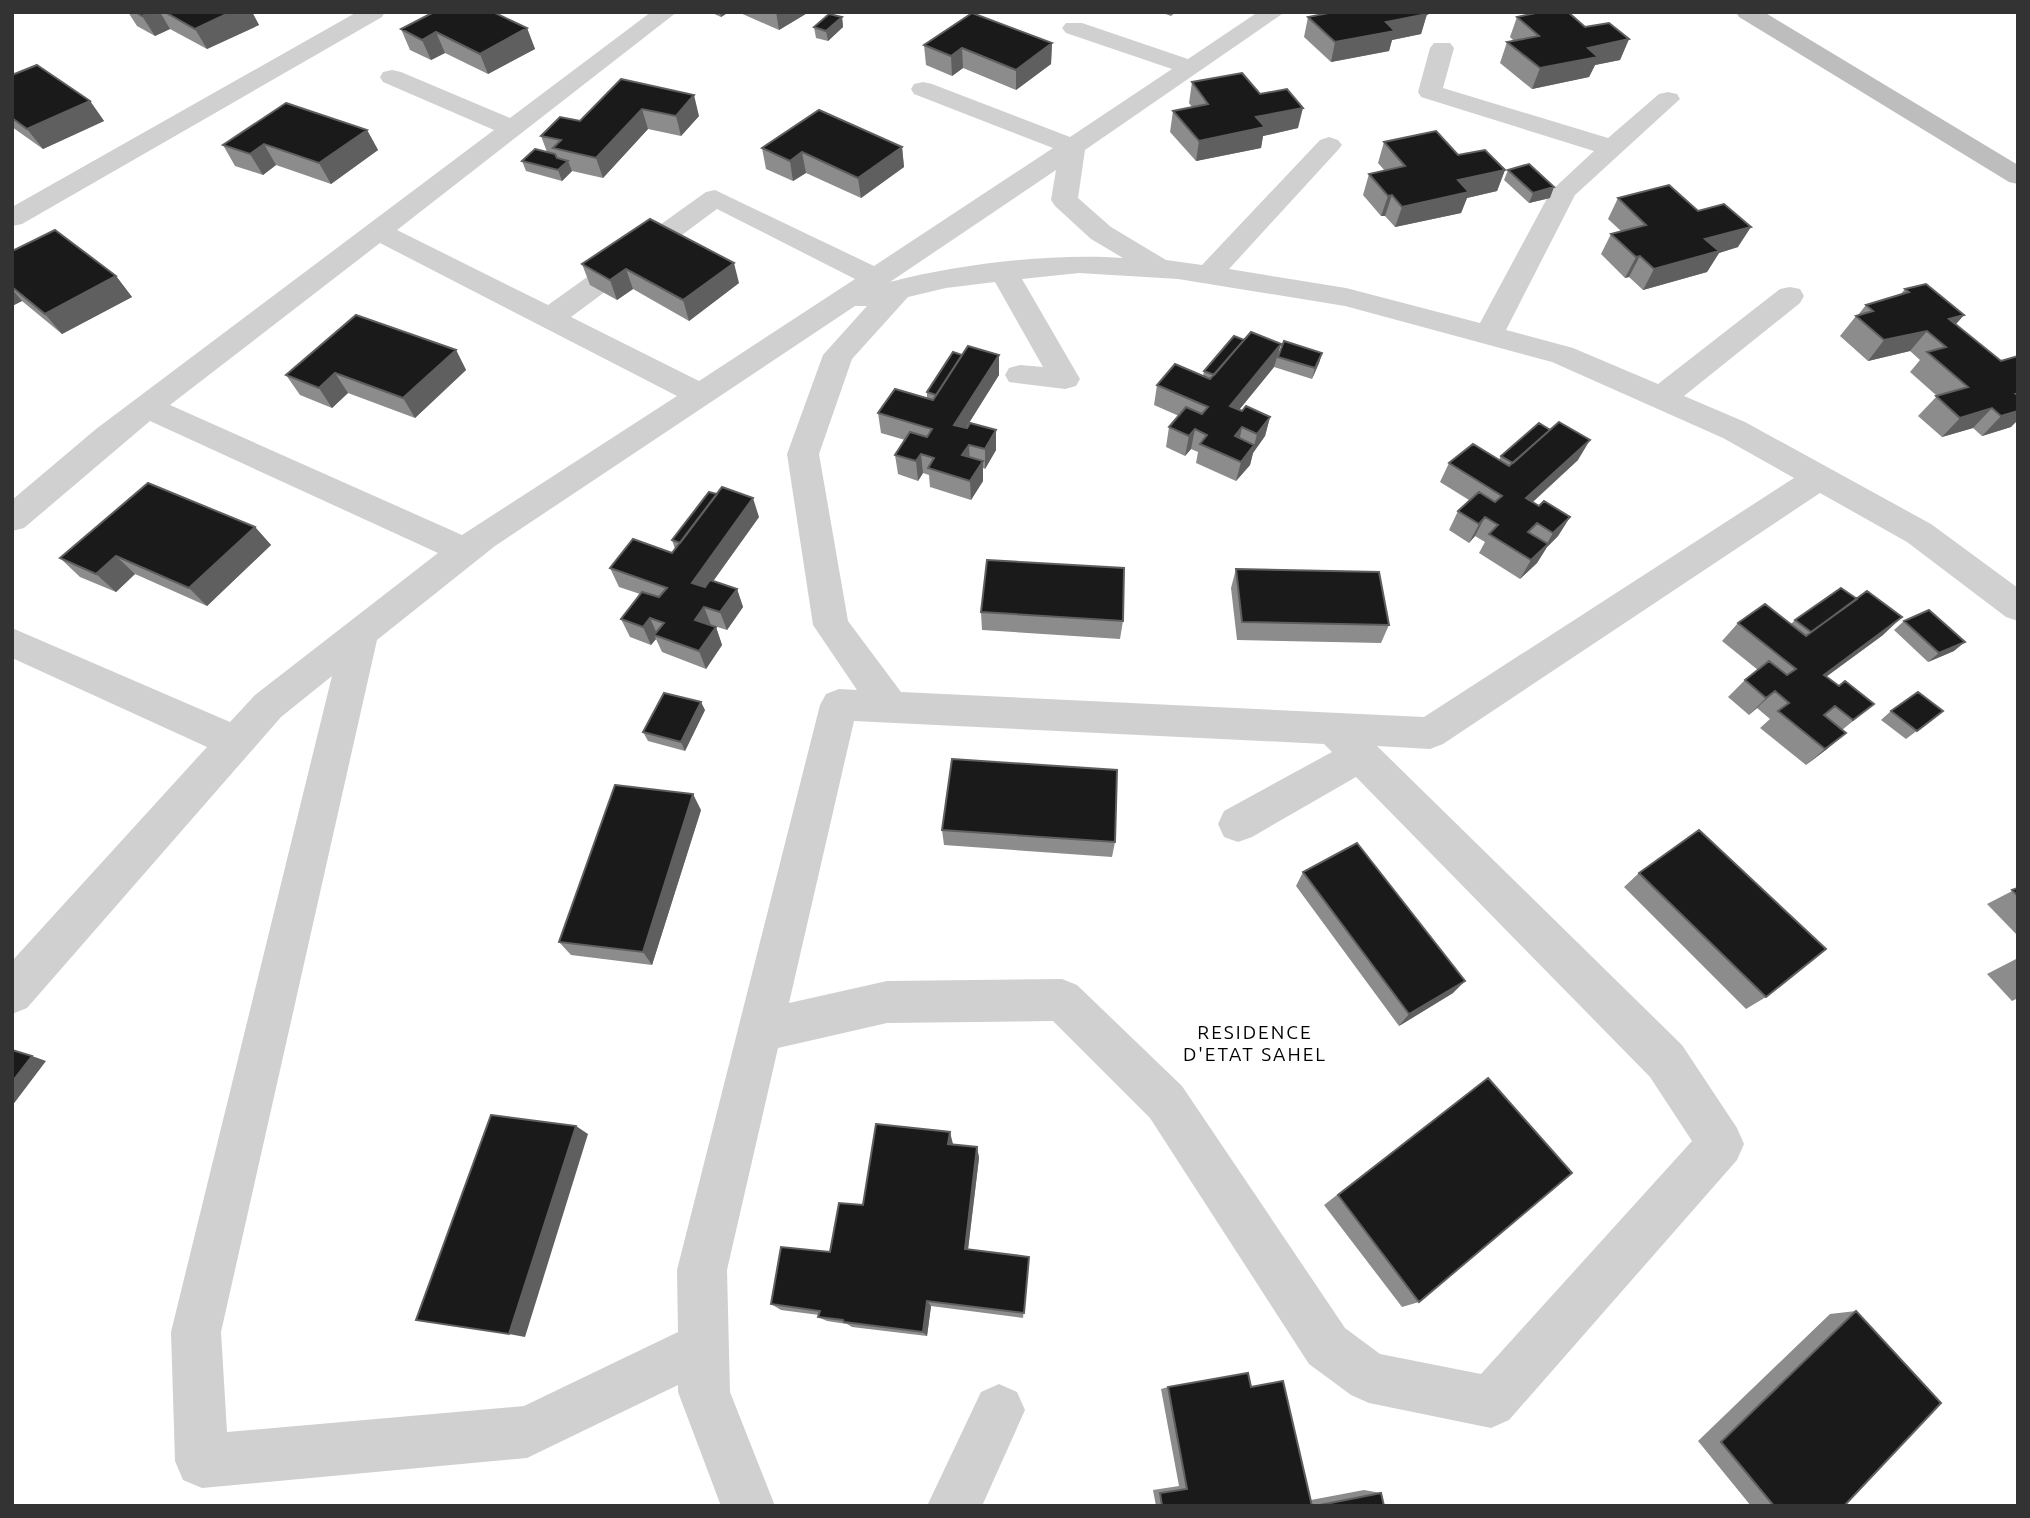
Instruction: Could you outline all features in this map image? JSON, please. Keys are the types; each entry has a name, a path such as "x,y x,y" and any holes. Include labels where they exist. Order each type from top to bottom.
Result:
{"main road":[{"path":"1747,12 2018,176"}],"street":[{"path":"12,218 374,12"},
{"path":"12,519 107,437 666,12"},
{"path":"12,993 268,706 465,551 839,303 888,284 1073,147 1273,12"},
{"path":"1074,28 1192,68"},
{"path":"1442,48 1430,92 1613,148"},
{"path":"392,78 514,129"},
{"path":"923,89 1073,147"},
{"path":"1489,335 1564,191 1668,99"},
{"path":"1208,275 1329,145"},
{"path":"1073,147 1064,201 1101,233 1163,270"},
{"path":"550,318 715,198 888,284 1079,264 1208,275 1346,297 1562,355 1734,430 1919,533 2018,607"},
{"path":"378,231 701,395"},
{"path":"1004,272 1065,379 1020,375"},
{"path":"888,284 838,355 803,454 831,625 890,707"},
{"path":"1661,398 1790,296"},
{"path":"147,407 465,551"},
{"path":"748,1506 704,1392 702,1270 839,705 1346,742 1430,733 1820,477"},
{"path":"361,632 196,1332 202,1461 527,1432 702,1348"},
{"path":"12,642 235,743"},
{"path":"1238,824 1346,742"},
{"path":"759,1031 887,1002 1062,1000 1166,1102 1327,1346 1369,1377 1491,1402 1721,1144 1667,1061 1346,742"},
{"path":"954,1506 999,1410"}],"building":[{"path":"165,12 231,12 195,29"},
{"path":"434,12 493,12 527,28 480,54 436,32 422,40 401,29"},
{"path":"1333,12 1427,14 1386,22 1395,31 1335,42 1308,17"},
{"path":"1540,12 1568,12 1585,27 1609,23 1629,39 1588,48 1598,57 1540,68 1507,42 1539,36 1517,17"},
{"path":"972,13 1052,43 1016,70 962,48 951,56 924,45"},
{"path":"829,14 842,17 826,31 814,27"},
{"path":"37,65 90,101 27,129 12,118 12,75"},
{"path":"1242,73 1260,94 1287,89 1303,108 1256,117 1265,127 1199,141 1173,111 1208,104 1192,82"},
{"path":"621,79 694,95 676,116 642,109 596,158 553,148 561,140 541,136 560,117 580,121"},
{"path":"286,103 367,130 319,163 264,144 250,154 223,145"},
{"path":"819,110 902,147 858,178 802,152 790,161 762,148"},
{"path":"1436,131 1458,155 1485,150 1505,170 1458,180 1469,192 1402,207 1392,195 1388,196 1369,174 1405,166 1384,142"},
{"path":"535,149 555,154 557,158 568,161 558,170 522,161"},
{"path":"1529,164 1554,187 1533,193 1508,170"},
{"path":"1669,185 1698,211 1724,204 1751,227 1705,239 1719,251 1654,269 1611,234 1646,225 1618,198"},
{"path":"650,219 734,263 683,300 626,269 610,280 582,264"},
{"path":"55,230 116,276 45,314 12,287 12,251"},
{"path":"1926,284 1964,315 1949,319 2001,361 2018,356 2018,411 2001,416 1992,408 1960,418 1936,396 1968,387 1927,352 1946,347 1927,331 1884,340 1856,316 1873,311 1866,305 1909,292 1905,289"},
{"path":"356,315 456,350 403,398 335,373 319,388 286,375"},
{"path":"1251,332 1281,344 1230,406 1242,411 1246,406 1270,417 1257,434 1242,427 1235,436 1254,445 1241,462 1200,444 1207,435 1195,429 1189,436 1169,427 1186,407 1202,414 1208,407 1157,385 1175,364 1210,379"},
{"path":"1234,336 1244,340 1214,375 1204,371"},
{"path":"1284,341 1322,353 1315,368 1278,357"},
{"path":"968,346 999,355 954,425 967,428 970,423 996,430 985,449 969,445 962,455 983,461 970,481 928,468 934,458 921,454 916,461 895,455 910,432 927,437 932,429 878,413 895,389 933,400"},
{"path":"953,352 962,355 936,395 927,392"},
{"path":"1559,422 1590,440 1526,498 1539,506 1544,501 1570,517 1553,533 1537,523 1528,532 1548,544 1531,560 1489,534 1498,525 1485,517 1479,524 1458,511 1479,492 1495,502 1502,496 1449,463 1473,444 1509,466"},
{"path":"1539,423 1550,430 1513,463 1501,456"},
{"path":"148,483 255,527 189,588 116,556 96,574 60,558"},
{"path":"722,487 753,498 692,583 705,587 710,580 737,589 720,612 704,607 695,620 716,627 699,651 654,635 664,623 650,618 643,627 621,619 642,592 659,597 667,588 610,568 633,539 672,553"},
{"path":"709,492 717,494 680,543 672,540"},
{"path":"987,560 1124,568 1123,621 981,612"},
{"path":"1236,569 1379,572 1389,625 1242,622"},
{"path":"1841,588 1857,599 1811,632 1795,620"},
{"path":"1867,591 1902,617 1824,675 1839,686 1845,681 1874,704 1853,720 1835,706 1824,715 1846,733 1825,749 1778,711 1789,703 1775,691 1766,698 1745,680 1769,661 1787,675 1796,669 1738,623 1765,604 1806,636"},
{"path":"1929,610 1965,642 1939,653 1904,621"},
{"path":"1918,692 1943,711 1917,731 1891,711"},
{"path":"664,693 701,702 681,742 643,732"},
{"path":"952,759 1117,770 1115,842 942,830"},
{"path":"615,785 693,794 643,952 559,942"},
{"path":"1699,830 1826,949 1766,997 1639,873"},
{"path":"1357,843 1465,981 1409,1014 1303,872"},
{"path":"12,1050 32,1056 12,1082"},
{"path":"1488,1078 1572,1173 1419,1302 1338,1195"},
{"path":"491,1115 576,1126 509,1334 416,1320"},
{"path":"876,1124 950,1132 948,1144 977,1147 965,1249 1029,1257 1024,1313 927,1301 923,1332 844,1322 818,1317 820,1311 771,1304 781,1247 830,1252 839,1203 863,1205"},
{"path":"1856,1311 1941,1403 1844,1506 1774,1506 1721,1442"},
{"path":"1248,1373 1251,1387 1283,1381 1312,1506 1162,1506 1160,1493 1187,1489 1168,1387"},
{"path":"1381,1493 1384,1506 1315,1506"}],"district":[{"name":"RESIDENCE D'ETAT SAHEL","path":"1255,1043"}]}
